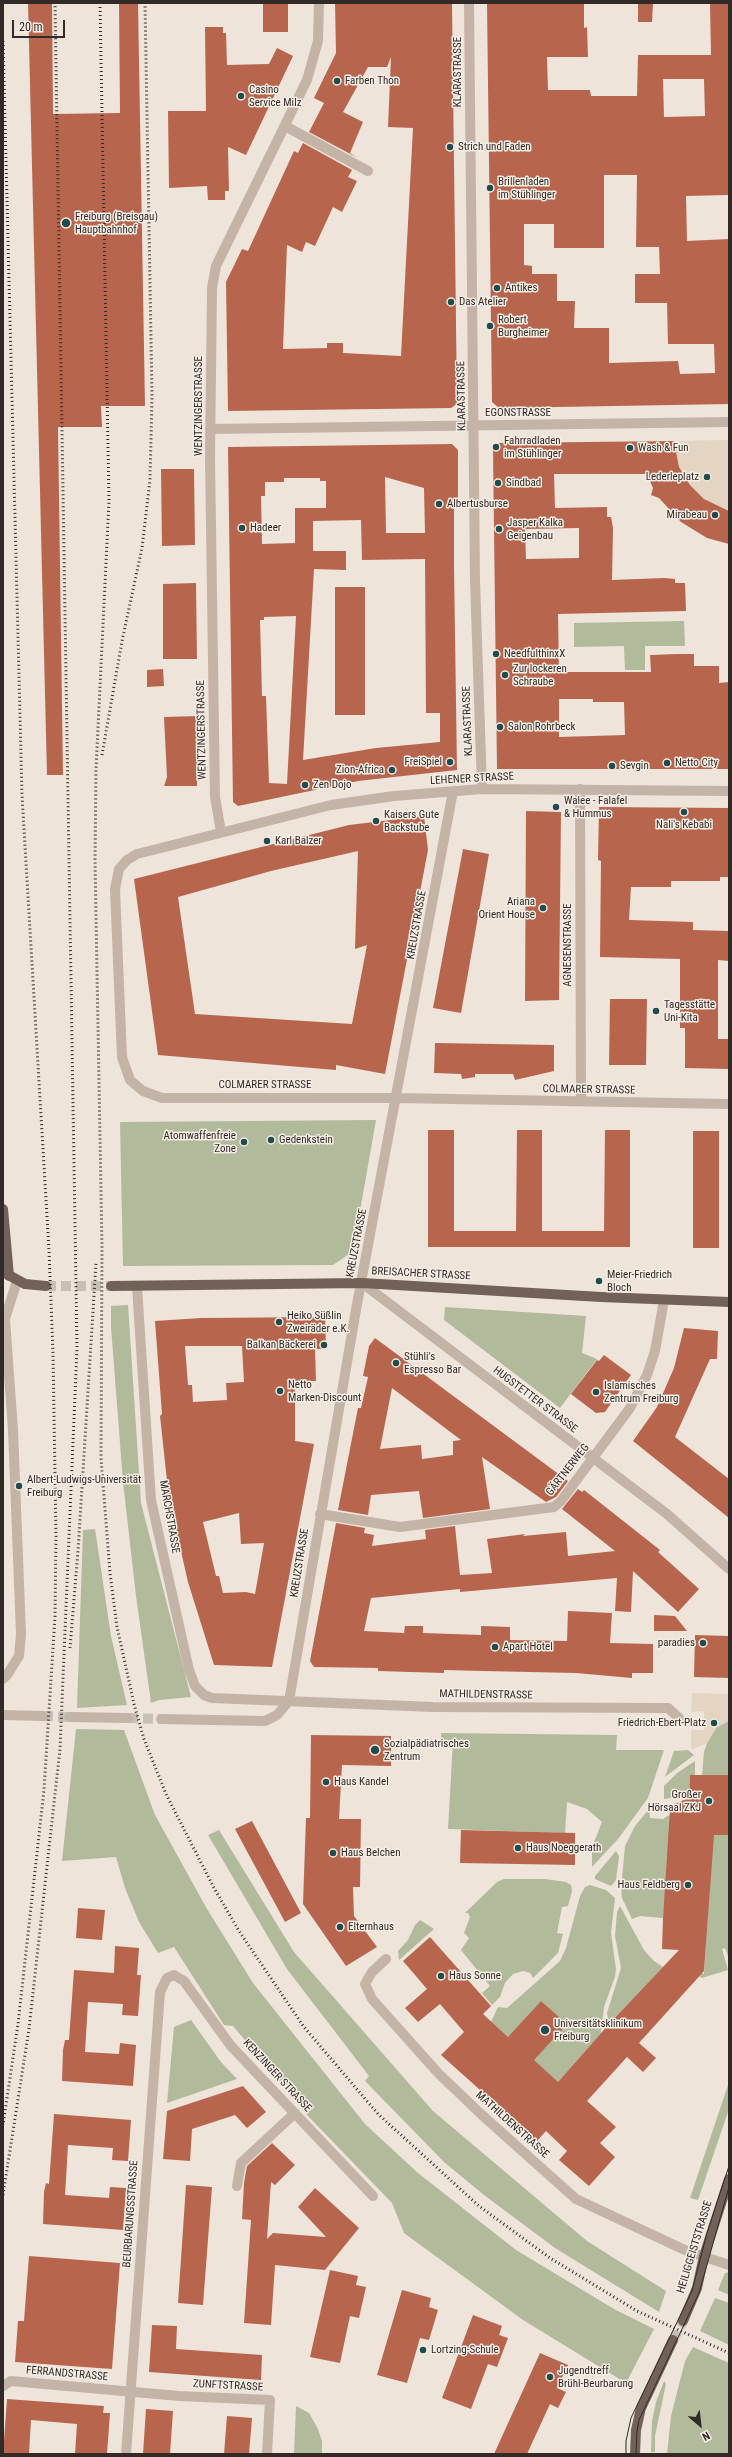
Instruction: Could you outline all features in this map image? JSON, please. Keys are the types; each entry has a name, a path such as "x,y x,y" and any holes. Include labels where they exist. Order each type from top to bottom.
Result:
{"main road":[{"path":"3,1209 10,1277 46,1286"},
{"name":"BREISACHER STRASSE","path":"111,1286 138,1287 298,1282 362,1283 664,1300 729,1302"},
{"name":"HEILIGGEISTSTRASSE","path":"683,2321 697,2288 704,2256 729,2179"},
{"path":"635,2454 636,2430 641,2408 673,2340"}],"street":[{"name":"WENTZINGERSTRASSE","path":"221,832 215,796 210,458 212,429 212,288 216,266 307,80 316,52 319,3"},
{"name":"KLARASTRASSE","path":"469,3 475,425 475,586 482,789"},
{"path":"285,126 368,171"},
{"name":"EGONSTRASSE","path":"212,429 729,422"},
{"name":"LEHENER STRASSE","path":"221,832 331,805 453,790 580,789 729,791"},
{"name":"AGNESENSTRASSE","path":"580,789 581,1101"},
{"name":"KREUZSTRASSE","path":"289,1702 320,1514 453,790"},
{"name":"COLMARER STRASSE","path":"221,832 137,854 127,860 119,869 115,889 122,1057 130,1080 143,1091 162,1098 397,1098 729,1104"},
{"path":"3,1679 8,1675 19,1656 21,1634 8,1430 5,1319 10,1277"},
{"name":"HUGSTETTER STRASSE","path":"362,1283 667,1514 729,1569"},
{"name":"MARCHSTRASSE","path":"138,1287 151,1500 189,1670 195,1686 204,1695"},
{"name":"GÄRTNERWEG","path":"320,1514 400,1527 554,1507 561,1501 630,1408 647,1375 655,1351 664,1300"},
{"name":"MATHILDENSTRASSE","path":"204,1695 212,1698 434,1707 668,1708 679,1718"},
{"path":"161,1719 265,1721 277,1715 289,1702"},
{"path":"3,1715 43,1716"},
{"path":"70,1717 128,1718"},
{"name":"MATHILDENSTRASSE","path":"386,1959 372,1972 366,1984 372,1999 439,2074 482,2116 576,2199 687,2251 704,2256"},
{"name":"KENZINGER STRASSE","path":"167,1978 174,1975 184,1981 232,2046 373,2196"},
{"name":"BEURBARUNGSSTRASSE","path":"126,2454 160,1992 167,1978"},
{"path":"237,2186 241,2163 295,2113"},
{"path":"704,2256 729,2265"},
{"name":"FERRANDSTRASSE","path":"3,2386 11,2381 131,2391"},
{"name":"ZUNFTSTRASSE","path":"131,2391 270,2400 267,2454"}],"green space":[{"path":"684,621 685,646 645,646 645,670 625,670 624,646 574,647 574,623"},
{"path":"376,1120 354,1245 349,1254 333,1265 123,1266 120,1122"},
{"path":"128,1305 141,1503 191,1697 159,1700 151,1703 136,1596 123,1482 111,1327 111,1306"},
{"path":"445,1307 586,1316 582,1353 597,1359 560,1408 444,1320"},
{"path":"95,1529 111,1636 127,1705 77,1708 83,1530"},
{"path":"726,1721 729,1721 729,1775 702,1775 704,1752 707,1743 716,1728"},
{"path":"76,1729 124,1730 155,1815 207,1909 253,1983 365,2124 418,2173 516,2250 614,2309 654,2329 626,2383 523,2320 404,2233 392,2203 309,2117 233,2026 224,2025 174,1947 158,1953 139,1922 125,1888 116,1857 62,1861"},
{"path":"441,1733 617,1735 616,1750 664,1750 648,1798 618,1839 592,1867 592,1847 602,1822 587,1809 567,1802 565,1833 448,1829 453,1741 441,1740"},
{"path":"688,1750 694,1755 665,1777 674,1751"},
{"path":"695,1761 695,1775 690,1775 689,1795 664,1799 664,1786 677,1773"},
{"path":"649,1809 650,1818 663,1819 669,1815 672,1820 663,1918 640,1916 632,1919 622,1898 621,1888 625,1846 635,1826"},
{"path":"219,1830 294,1952 433,2111 587,2241 666,2291 659,2312 555,2248 484,2195 444,2162 365,2081 369,2076 287,1969 208,1835"},
{"path":"700,1834 729,1835 729,1959 725,1948 722,1949 728,1970 702,1978 697,1975 695,1969 704,1974 712,1852"},
{"path":"616,1851 619,1856 616,1880 611,1886 595,1879 595,1876"},
{"path":"504,1879 545,1879 566,1882 571,1885 572,1891 568,1906 562,1907 557,1933 563,1934 558,1953 533,1978 530,1973 523,1971 513,1974 505,1983 500,1997 492,2005 482,1993 490,1986 461,1950 469,1938 464,1933 470,1917 468,1913 465,1913 497,1882"},
{"path":"590,1885 606,1890 615,1898 611,1933 616,1969 615,1977 604,2007 601,2033 552,2089 522,2050 566,2024 541,2001 523,2022 516,2044 491,2022 498,2007 507,2008 560,1961 566,1948 580,1896 585,1887"},
{"path":"620,1906 644,1950 654,1961 663,1967 609,2024 607,2013 621,1968 615,1936 617,1912"},
{"path":"420,1920 434,1929 399,1960 398,1951 408,1940 415,1925"},
{"path":"191,2020 221,2062 237,2079 167,2103 174,2027"},
{"path":"729,2082 729,2109 698,2200 690,2198"},
{"path":"729,2272 729,2295 718,2290 725,2273"},
{"path":"715,2298 729,2303 729,2345 700,2331"},
{"path":"693,2347 729,2363 729,2454 667,2454 671,2416 685,2361"},
{"path":"664,2381 666,2384 655,2436 655,2452 651,2452 652,2421 656,2402"},
{"path":"296,2406 309,2413 318,2429 322,2441 322,2454 294,2454"}],"shaded area":[{"name":"Lederleplatz","path":"729,440 729,511 704,499 690,485 679,467 674,441"},
{"name":"Friedrich-Ebert-Platz","path":"692,1693 729,1694 729,1721 716,1728 707,1743 691,1750 691,1730 704,1730 704,1711 691,1712"}],"building":[{"path":"28,3 52,3 53,114 120,113 119,3 138,3 145,406 101,406 102,427 58,427 63,775 47,775"},
{"path":"263,3 288,3 288,32 263,32"},
{"path":"335,3 452,3 457,404 451,408 228,411 226,282 242,249 248,251 294,151 298,153 303,143 352,170 348,177 357,181 342,212 333,207 315,246 306,242 302,252 287,245 283,349 327,348 327,343 343,343 343,353 401,356 413,128 388,127 391,57 387,67 368,67 343,112 363,122 350,153 358,158 309,132 324,103 314,98 336,53"},
{"path":"487,3 584,3 584,28 587,27 588,57 547,57 548,90 590,90 591,96 637,96 638,55 711,55 710,3 729,3 729,195 686,196 687,241 729,239 729,404 499,408 492,402","holes":["663,79 704,79 705,116 664,117","604,175 637,175 636,247 659,247 660,274 635,274 635,303 667,303 668,344 714,344 715,373 680,374 678,361 609,363 609,328 574,328 575,301 557,301 557,274 532,274 532,266 524,265 524,224 554,224 554,248 604,248"]},
{"path":"638,3 653,3 652,22 638,22"},
{"path":"205,27 223,27 223,33 226,33 227,65 269,64 277,48 293,56 246,155 228,147 229,191 225,191 225,200 208,200 207,186 169,188 168,111 206,111"},
{"path":"674,441 679,467 690,485 704,499 729,511 729,544 707,538 681,522 659,498 651,495 653,488 647,474 554,474 555,508 607,507 607,517 611,517 613,528 612,580 664,578 675,579 675,583 685,583 686,611 558,614 559,672 651,672 650,655 694,654 694,666 719,666 719,683 729,682 729,769 497,769 493,450 499,443","holes":["579,528 579,558 526,559 525,529","559,699 593,699 593,702 624,702 625,735 559,737"]},
{"path":"452,444 458,450 458,500 454,500 457,770 358,781 238,806 233,802 228,447","holes":["385,477 424,488 425,533 386,533","284,478 320,478 320,481 326,481 326,508 295,508 295,543 262,544 261,496 265,496 265,482 284,482","361,520 362,560 425,559 426,713 440,713 440,742 376,748 303,760 314,569 346,570 346,551 313,551 313,521","296,616 287,784 269,783 266,696 262,696 260,620 264,620 264,617"]},
{"path":"161,469 194,469 195,545 162,546"},
{"path":"196,583 197,659 163,659 163,584"},
{"path":"335,587 365,587 365,715 335,715"},
{"path":"163,669 164,686 147,687 147,670"},
{"path":"198,716 197,786 164,786 167,777 164,717"},
{"path":"599,807 729,808 729,877 720,877 720,881 671,881 671,887 631,887 629,920 693,922 693,930 729,931 729,961 718,960 718,1039 729,1039 729,1069 685,1068 685,1028 680,1028 680,959 600,957 601,861 598,860"},
{"path":"526,811 561,812 559,1000 525,1001"},
{"path":"424,816 428,850 385,1074 336,1065 336,1070 158,1055 134,879 349,825","holes":["358,851 355,949 367,945 352,1024 195,1014 178,897 271,871"]},
{"path":"463,849 489,854 461,1013 433,1008"},
{"path":"610,999 647,999 646,1065 609,1065"},
{"path":"435,1043 554,1045 554,1071 515,1080 513,1074 475,1074 475,1077 462,1079 461,1074 434,1073"},
{"path":"428,1130 454,1130 454,1231 516,1231 517,1130 542,1130 542,1231 604,1231 605,1130 630,1130 630,1247 428,1247"},
{"path":"693,1131 719,1131 719,1248 693,1248"},
{"path":"325,1317 326,1349 315,1349 316,1381 295,1381 295,1441 314,1444 272,1667 214,1665 188,1582 169,1499 160,1416 162,1414 155,1321 201,1318","holes":["185,1346 242,1346 244,1382 226,1383 227,1400 193,1402 192,1385 188,1385","239,1513 241,1544 264,1543 255,1594 246,1592 223,1593 219,1576 216,1576 203,1522"]},
{"path":"684,1328 718,1331 717,1359 710,1359 675,1437 729,1479 729,1518 633,1441 657,1407 674,1368"},
{"path":"375,1338 568,1481 556,1497 546,1502 482,1457 490,1509 423,1518 419,1491 371,1495 368,1515 338,1510 358,1408 361,1408 368,1377 363,1376 369,1346","holes":["392,1388 461,1440 453,1441 453,1455 422,1459 421,1445 380,1449"]},
{"name":"Islamisches Zentrum Freiburg","path":"604,1355 631,1375 605,1412 596,1413 571,1394 597,1360 599,1361"},
{"path":"578,1489 582,1492 584,1490 660,1550 658,1552 699,1589 678,1612 633,1571 631,1612 615,1611 617,1578 460,1592 460,1589 371,1598 364,1631 404,1633 405,1626 423,1626 423,1633 481,1635 481,1626 510,1627 510,1640 567,1641 568,1611 612,1613 610,1643 653,1644 653,1673 632,1673 632,1678 576,1673 444,1670 444,1673 378,1671 378,1668 314,1667 310,1661 336,1523 365,1528 364,1533 374,1535 372,1546 426,1539 425,1530 455,1526 460,1575 492,1573 487,1539 525,1534 523,1536 566,1532 568,1556 615,1551 562,1509"},
{"path":"654,1615 675,1616 687,1631 654,1631"},
{"path":"695,1635 728,1636 729,1678 694,1677"},
{"path":"311,1735 391,1736 391,1766 342,1765 339,1819 361,1819 360,1887 353,1887 354,1916 377,1947 346,1966 303,1904 306,1818 310,1818"},
{"path":"690,1775 729,1775 729,1835 714,1835 704,1971 639,2043 656,2058 643,2072 627,2057 587,2101 616,2127 600,2143 615,2157 589,2186 559,2160 567,2151 546,2131 537,2141 441,2055 464,2032 440,2004 418,2022 405,2008 427,1989 403,1961 430,1937 491,2006 483,2014 508,2037 541,2001 567,2024 534,2060 558,2082 609,2024 679,1950 662,1949 663,1918 670,1809 672,1805 689,1798"},
{"path":"252,1821 301,1913 285,1922 235,1829"},
{"name":"Haus Noeggerath","path":"461,1830 575,1833 575,1865 460,1863"},
{"path":"78,1908 105,1910 102,1940 76,1938"},
{"path":"115,1946 139,1948 137,1975 141,1975 138,2016 122,2015 123,2004 88,2002 85,2052 119,2054 120,2043 136,2045 133,2086 62,2081 63,2050 65,2040 69,2040 74,1970 114,1973"},
{"path":"243,2086 266,2112 247,2128 235,2115 192,2129 190,2161 163,2159 167,2111"},
{"path":"54,2114 131,2120 128,2161 112,2160 113,2148 68,2145 65,2195 109,2198 110,2187 126,2188 123,2230 43,2224 44,2192 46,2183 49,2184"},
{"path":"272,2143 295,2165 275,2185 271,2182 267,2239 273,2233 326,2237 298,2207 315,2188 359,2228 325,2270 275,2265 271,2325 244,2323 251,2220 242,2219 244,2183 247,2166"},
{"path":"186,2185 212,2187 203,2305 178,2303"},
{"path":"29,2256 120,2263 112,2369 15,2362 18,2321 24,2321"},
{"path":"330,2270 358,2276 356,2285 366,2287 359,2318 350,2316 340,2363 310,2357"},
{"path":"402,2290 431,2298 429,2307 438,2310 429,2340 420,2338 407,2383 377,2375"},
{"path":"473,2315 502,2326 499,2335 508,2338 497,2367 488,2364 471,2409 442,2398"},
{"path":"152,2325 177,2326 176,2349 262,2355 261,2380 149,2372"},
{"path":"540,2353 568,2365 557,2388 566,2392 558,2408 550,2404 527,2454 494,2454"},
{"path":"7,2399 104,2406 103,2413 110,2413 107,2454 75,2454 77,2424 31,2420 29,2454 3,2454"},
{"path":"146,2409 173,2411 170,2454 143,2454"},
{"path":"227,2416 252,2418 249,2454 224,2454"}],"tunnel":[{"path":"46,1286 111,1286"},
{"path":"43,1716 70,1717"},
{"path":"128,1718 161,1719"},
{"path":"673,2340 683,2321"}],"tram line":[{"path":"626,2454 626,2441 631,2418 692,2291 707,2233 729,2166"},
{"path":"636,2454 639,2420 699,2293 729,2187"}],"railway":[{"path":"3,2195 29,2029 60,1749 77,1348 55,3"},
{"path":"100,3 109,501 96,769 95,861 102,1248 101,1458 110,1573 117,1627 134,1704 144,1739 166,1794 214,1888 239,1931 304,2027 378,2114 479,2206 550,2258 637,2311 729,2353"},
{"path":"102,755 122,641 142,548 150,480 152,397 145,3"},
{"path":"3,41 22,795 49,1250 53,1353 56,1536 55,1616 44,1790 18,2024 3,2125"},
{"path":"70,1648 78,1551 96,1263"}],"place":[{"name":"Farben Thon","path":"337,81"},
{"name":"Casino Service Milz","path":"241,96"},
{"name":"Strich und Faden","path":"450,147"},
{"name":"Brillenladen im Stühlinger","path":"490,188"},
{"name":"Freiburg (Breisgau) Hauptbahnhof","path":"66,223"},
{"name":"Antikes","path":"497,288"},
{"name":"Das Atelier","path":"451,302"},
{"name":"Robert Burgheimer","path":"490,326"},
{"name":"Fahrradladen im Stühlinger","path":"496,447"},
{"name":"Wash & Fun","path":"630,448"},
{"name":"Lederleplatz","path":"707,477"},
{"name":"Sindbad","path":"498,483"},
{"name":"Albertusburse","path":"439,504"},
{"name":"Mirabeau","path":"715,515"},
{"name":"Hadeer","path":"242,528"},
{"name":"Jasper Kalka Geigenbau","path":"499,529"},
{"name":"NeedfulthinxX","path":"496,654"},
{"name":"Zur lockeren Schraube","path":"505,675"},
{"name":"Salon Rohrbeck","path":"500,727"},
{"name":"FreiSpiel","path":"450,762"},
{"name":"Netto City","path":"667,763"},
{"name":"Sevgin","path":"612,766"},
{"name":"Zion-Africa","path":"392,770"},
{"name":"Zen Dojo","path":"305,785"},
{"name":"Walee - Falafel & Hummus","path":"556,807"},
{"name":"Nali's Kebabi","path":"684,812"},
{"name":"Kaisers Gute Backstube","path":"376,821"},
{"name":"Karl Balzer","path":"267,841"},
{"name":"Ariana Orient House","path":"543,908"},
{"name":"Tagesstätte Uni-Kita","path":"656,1011"},
{"name":"Gedenkstein","path":"271,1140"},
{"name":"Atomwaffenfreie Zone","path":"244,1142"},
{"name":"Meier-Friedrich Bloch","path":"599,1281"},
{"name":"Heiko Süßlin Zweiräder e.K.","path":"279,1322"},
{"name":"Balkan Bäckerei","path":"324,1345"},
{"name":"Stühli's Espresso Bar","path":"396,1363"},
{"name":"Netto Marken-Discount","path":"280,1391"},
{"name":"Islamisches Zentrum Freiburg","path":"596,1392"},
{"name":"Albert-Ludwigs-Universität Freiburg","path":"19,1486"},
{"name":"paradies","path":"703,1643"},
{"name":"Apart Hotel","path":"495,1647"},
{"name":"Friedrich-Ebert-Platz","path":"714,1723"},
{"name":"Sozialpädiatrisches Zentrum","path":"375,1750"},
{"name":"Haus Kandel","path":"326,1782"},
{"name":"Großer Hörsaal ZKJ","path":"709,1801"},
{"name":"Haus Noeggerath","path":"518,1848"},
{"name":"Haus Belchen","path":"333,1853"},
{"name":"Haus Feldberg","path":"688,1885"},
{"name":"Elternhaus","path":"340,1927"},
{"name":"Haus Sonne","path":"441,1976"},
{"name":"Universitätsklinikum Freiburg","path":"545,2030"},
{"name":"Lortzing-Schule","path":"423,2350"},
{"name":"Jugendtreff Brühl-Beurbarung","path":"550,2377"}]}
